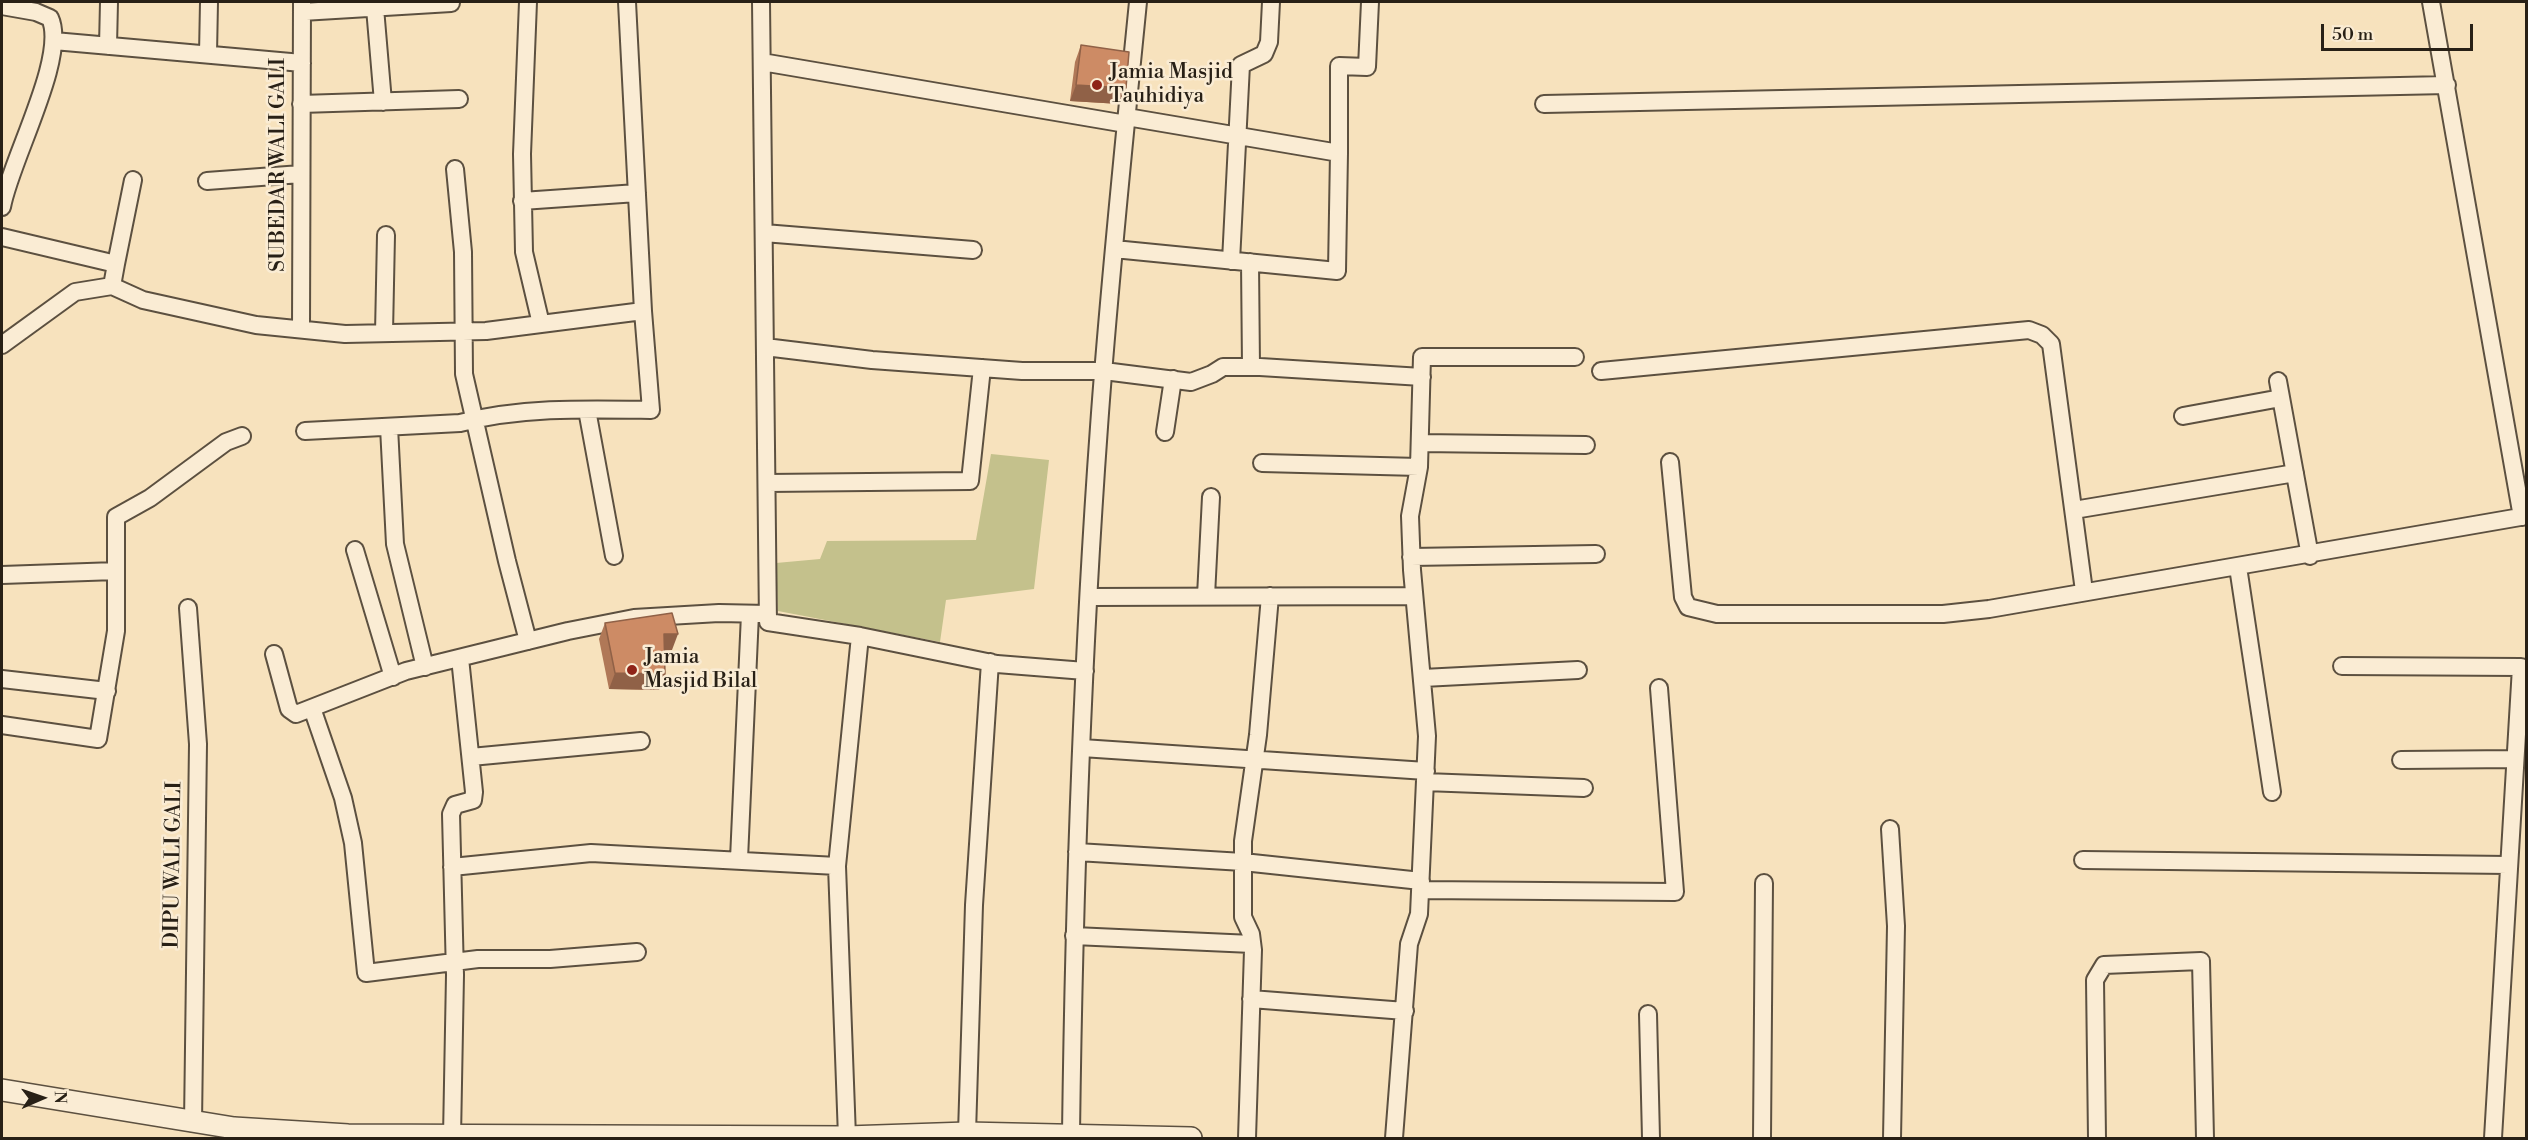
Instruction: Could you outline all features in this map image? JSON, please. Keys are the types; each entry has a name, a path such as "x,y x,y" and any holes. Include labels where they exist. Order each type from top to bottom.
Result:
{"street":[{"path":"108,46 109,2"},
{"path":"208,54 209,2"},
{"path":"528,2 522,201 524,252 541,324"},
{"path":"305,431 460,423 475,419 565,409 651,410 627,2"},
{"path":"761,2 768,622 860,636 990,662 1085,671"},
{"path":"1071,1134 1074,936 1089,597 1114,249 1138,2"},
{"path":"1231,261 1240,65 1264,54 1269,42 1271,2"},
{"path":"1114,249 1337,271 1339,66 1367,67 1370,2"},
{"path":"1671,462 1683,597 1688,607 1700,612 1717,614 1943,614 1989,609 2084,591 2310,556 2524,517 2431,2"},
{"path":"302,7 375,8 451,3"},
{"path":"2,6 36,12 50,18 55,29 52,56 2,207"},
{"name":"SUBEDAR WALI GALI","path":"301,329 302,7"},
{"path":"375,8 383,102"},
{"path":"54,41 302,63"},
{"path":"762,62 1339,153"},
{"path":"1544,104 2447,86"},
{"path":"301,104 459,99"},
{"path":"455,169 463,252 464,374 528,641"},
{"path":"207,182 301,174"},
{"path":"112,286 133,180"},
{"path":"522,201 637,194"},
{"path":"764,233 973,250"},
{"path":"384,333 386,235"},
{"path":"2,237 116,264"},
{"path":"1250,262 1251,367"},
{"path":"2,345 75,292 112,286 143,300 256,325 345,334 464,332 644,311"},
{"path":"1600,371 2029,330 2042,335 2051,344 2084,591"},
{"path":"765,347 872,360 982,368 1104,371 1191,382 1212,374 1222,367 1422,377"},
{"path":"1394,1138 1409,944 1419,914 1427,736 1414,596 1410,516 1419,468 1422,357 1575,357"},
{"path":"766,483 970,481 982,368"},
{"path":"1165,432 1173,379"},
{"path":"2183,416 2280,390 2310,556"},
{"path":"588,410 614,556"},
{"path":"389,427 395,544 425,667"},
{"path":"2,725 98,739 116,631 116,517 150,498 226,442 242,436"},
{"path":"1420,443 1586,445"},
{"path":"1263,463 1419,468"},
{"path":"2074,510 2295,473"},
{"path":"1206,596 1211,497"},
{"path":"355,550 393,676"},
{"path":"1411,557 1596,554"},
{"path":"2238,567 2272,792"},
{"path":"2,575 116,571"},
{"path":"1247,1138 1252,944 1251,934 1243,917 1243,862 1270,596"},
{"path":"1089,597 1414,596"},
{"name":"DIPU WALI GALI","path":"188,608 198,744 193,1123"},
{"path":"739,859 750,614"},
{"path":"274,654 289,709 296,714 393,676 528,641 634,618 768,614"},
{"path":"847,1137 837,866 860,636"},
{"path":"452,1137 454,964 451,814 455,805 473,800 471,757 460,658"},
{"path":"968,1133 974,905 990,662"},
{"path":"2342,666 2521,667 2493,1138"},
{"path":"1423,678 1578,670"},
{"path":"2,679 107,691"},
{"path":"1077,852 1243,862 1420,886 1676,892 1659,688"},
{"path":"312,708 343,798 353,843 366,973 454,964 478,959 550,959 637,952"},
{"path":"471,757 641,741"},
{"path":"1082,748 1584,788"},
{"path":"2401,760 2515,759"},
{"path":"1890,829 1896,926 1892,1138"},
{"path":"452,867 591,853 739,859 837,866"},
{"path":"2083,860 2508,865"},
{"path":"1762,1138 1764,883"},
{"path":"1074,936 1252,944"},
{"path":"2097,1138 2095,980 2099,971 2104,965 2201,961 2205,1138"},
{"path":"1251,999 1405,1011"},
{"path":"1647,1014 1651,1138"},
{"path":"2,1090 193,1123 235,1133 452,1137 847,1137 968,1133 1191,1138"}],"shaded area":[{"path":"991,454 1049,460 1034,589 946,600 940,642 778,611 776,563 820,559 827,541 976,540"}],"building":[{"path":"1081,45 1129,52 1126,88 1076,85"},
{"name":"Jamia Masjid Bilal","path":"672,613 678,634 664,634 665,674 615,673 605,623"}],"place":[{"name":"Jamia Masjid Tauhidiya","path":"1097,85"},
{"name":"Jamia Masjid Bilal","path":"632,670"}]}
